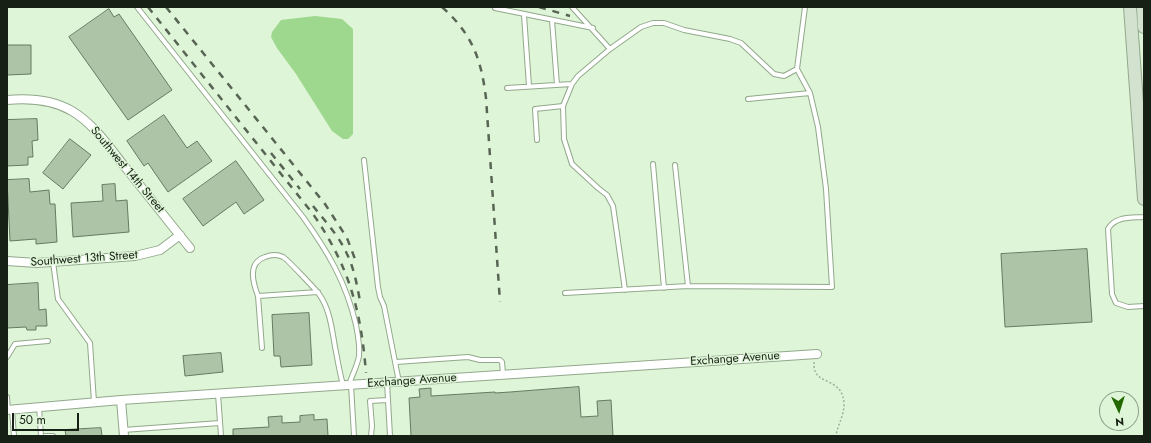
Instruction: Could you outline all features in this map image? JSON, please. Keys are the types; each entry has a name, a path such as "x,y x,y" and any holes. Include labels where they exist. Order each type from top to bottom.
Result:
{"main road":[{"path":"1138,11 1144,27"},
{"path":"1138,11 1144,199"}],"street":[{"name":"Southwest 14th Street","path":"7,100 48,102 73,112 83,119 103,139 190,248"},
{"name":"Southwest 13th Street","path":"7,261 37,263 113,259 147,254 160,250 180,235"},
{"name":"Exchange Avenue","path":"9,409 121,400 815,354"},
{"path":"121,400 123,433"}],"lane":[{"path":"137,7 151,27 302,217 324,247 334,264 351,306 359,343 359,355 348,385"},
{"path":"572,7 610,49"},
{"path":"565,293 688,286 832,287 823,166 818,127 810,93 798,69 805,7"},
{"path":"495,8 592,28"},
{"path":"524,15 529,86"},
{"path":"552,20 557,85"},
{"path":"625,290 613,206 607,194 598,188 572,164 564,139 563,106 572,84 578,76 610,49 641,28 653,23 730,38 741,43 774,74 784,76 798,69"},
{"path":"507,88 572,84"},
{"path":"748,99 810,93"},
{"path":"536,140 535,109 563,106"},
{"path":"364,160 378,286 380,297 384,306 400,382"},
{"path":"653,164 664,288"},
{"path":"675,165 688,286"},
{"path":"1144,217 1117,220 1111,224 1108,229 1112,294 1116,303 1128,308 1144,306"},
{"path":"262,348 258,296 253,282 252,271 259,259 274,255 283,257 289,262 318,292 326,306 348,385 354,436"},
{"path":"53,262 58,299 90,343 94,402"},
{"path":"258,296 318,292"},
{"path":"7,356 15,344 48,341"},
{"path":"396,362 468,357 480,360 500,360 502,362 503,375"},
{"path":"387,382 390,436"},
{"path":"218,394 221,436"},
{"path":"7,398 14,436"},
{"path":"371,436 372,426 370,401 388,400"},
{"path":"39,407 40,436"},
{"path":"123,433 220,424"},
{"path":"45,436 54,436"}],"path":[{"path":"815,354 815,372 819,377 833,383 840,391 843,399 844,407 836,436"}],"shaded area":[{"path":"315,16 342,19 353,29 353,134 348,139 343,139 332,131 271,37 272,32 281,20"}],"building":[{"path":"109,9 114,17 119,14 172,90 128,120 69,37"},
{"path":"7,45 31,45 31,74 7,75"},
{"path":"164,115 187,148 197,141 212,161 168,192 148,163 144,166 127,141"},
{"path":"37,119 38,140 32,141 33,157 28,157 28,165 7,166 7,120"},
{"path":"70,139 91,155 63,189 43,173"},
{"path":"236,161 264,200 244,214 236,202 203,226 183,199"},
{"path":"29,179 30,192 49,190 50,204 55,204 57,242 36,244 36,239 10,241 7,180"},
{"path":"115,184 116,201 127,200 129,232 73,237 71,203 103,201 102,185"},
{"path":"1087,249 1092,322 1005,327 1001,254"},
{"path":"38,283 39,310 46,309 47,326 36,326 36,330 27,330 26,327 7,328 7,285"},
{"path":"309,313 312,365 281,367 280,356 274,356 272,315"},
{"path":"221,353 223,372 185,376 183,356"},
{"path":"579,387 581,417 598,416 597,401 611,400 613,436 411,436 409,398 420,397 419,389 431,388 431,396"},
{"path":"314,415 314,420 327,419 328,436 233,436 233,429 269,427 268,417 282,416 282,423 300,422 300,416"},
{"path":"101,428 102,436 66,436 65,430"}],"railway":[{"path":"148,7 313,214 325,233 336,252 351,289 357,309 364,350 366,373"},
{"path":"166,7 325,204 347,238 355,259"},
{"path":"442,7 461,27 468,37 478,59 484,84 500,302"},
{"path":"539,7 570,16"},
{"path":"271,153 300,189"},
{"path":"313,206 332,229 344,247 353,271 360,301"}]}
